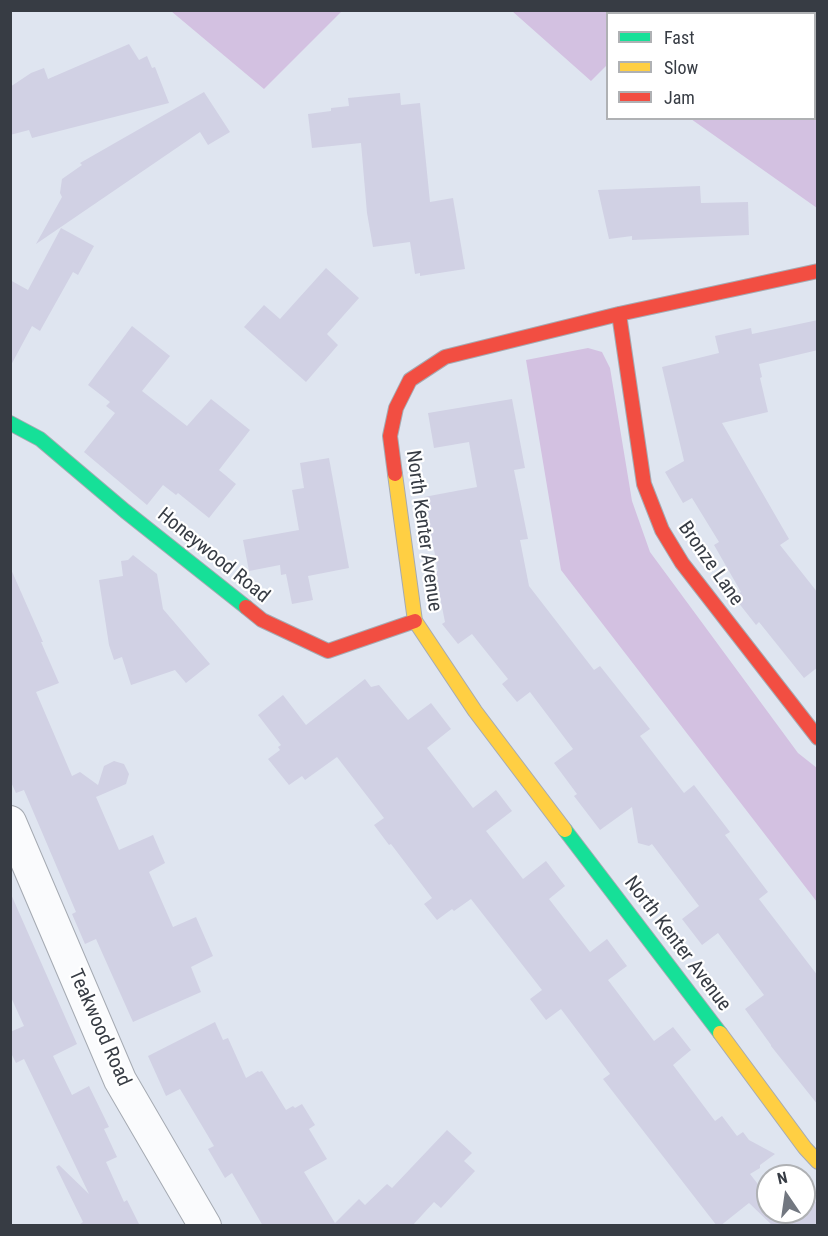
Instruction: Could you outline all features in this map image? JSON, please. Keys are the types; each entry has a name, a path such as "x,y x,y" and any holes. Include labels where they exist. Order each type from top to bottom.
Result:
{"street":[{"name":"North Kenter Avenue","path":"818,271 620,314 445,357 410,380 396,408 390,436 415,621 475,711 805,1148 818,1162"},
{"name":"Bronze Lane","path":"620,314 644,484 662,530 682,563 818,738"},
{"name":"Honeywood Road","path":"10,423 40,439 125,511 262,620 328,651 415,621"},
{"name":"Teakwood Road","path":"10,822 120,1080 205,1226"}],"shaded area":[{"path":"627,10 630,12 606,12 606,66 591,81 512,11"},
{"path":"171,11 342,11 264,89"},
{"path":"816,101 818,102 817,208 692,120 816,120"},
{"path":"588,348 602,352 610,368 632,501 650,552 798,753 817,768 817,902 561,570 526,360"}],"building":[{"path":"129,44 139,60 147,56 152,68 155,67 169,103 32,138 29,130 10,135 10,87 31,73 44,68 48,79"},
{"path":"204,92 230,132 208,145 200,132 36,244 62,197 60,193 62,179 82,165 80,163"},
{"path":"400,93 401,105 420,103 430,202 453,198 465,269 420,276 420,273 415,274 410,242 373,247 367,213 361,143 312,148 308,114 349,106 348,98"},
{"path":"700,186 701,203 748,202 749,235 632,240 632,236 609,239 598,190"},
{"path":"61,228 94,246 78,275 73,272 40,331 32,326 10,367 10,280 28,290"},
{"path":"326,268 359,298 327,334 338,345 306,382 244,327 264,305 280,319"},
{"path":"818,320 818,350 759,364 768,412 722,423 789,539 780,545 818,593 818,667 804,678 759,622 756,625 734,597 741,592 714,545 719,542 692,498 683,503 665,472 684,461 662,367 719,353 715,336 751,328 752,334"},
{"path":"132,326 170,356 142,391 187,426 211,399 250,430 219,470 236,484 209,518 178,493 176,495 163,485 147,505 84,452 115,413 106,406 110,402 88,385"},
{"path":"512,399 525,468 514,470 528,539 520,540 529,586 594,670 600,666 650,729 640,736 684,793 694,785 730,832 725,835 768,892 759,899 818,976 818,1105 745,1009 764,995 718,933 702,945 682,919 699,906 652,844 649,846 638,843 632,807 600,830 574,796 577,794 554,763 573,749 530,692 517,702 502,684 508,679 472,634 458,644 442,624 445,622 435,572 438,571 424,497 477,487 469,442 434,448 428,413"},
{"path":"329,458 349,568 308,576 313,600 292,604 286,574 281,575 280,565 249,571 243,540 299,530 292,490 304,488 300,463"},
{"path":"133,555 157,574 163,609 210,664 186,683 175,670 131,685 122,657 114,660 109,645 99,580 123,576 121,561 128,560"},
{"path":"10,567 59,683 36,692 72,776 80,772 98,785 104,766 114,761 124,764 129,774 126,784 96,797 119,850 153,835 165,863 149,872 173,927 196,917 213,956 191,967 201,992 133,1022 96,939 85,944 72,914 76,912 24,790 16,793 10,780"},
{"path":"365,679 371,687 379,685 408,720 431,703 451,729 427,748 473,808 496,790 512,811 486,831 523,879 546,861 565,886 549,899 590,952 607,939 627,966 608,980 654,1041 673,1027 691,1050 673,1065 715,1121 722,1116 737,1136 743,1132 749,1140 775,1154 761,1164 756,1164 756,1170 750,1174 756,1182 756,1210 749,1203 717,1226 603,1079 610,1074 561,1009 546,1020 530,999 542,990 471,899 437,920 424,904 432,898 374,825 384,818 337,757 305,780 302,776 289,785 268,759 280,750 278,747 281,745 258,715 283,695 306,725"},
{"path":"10,892 77,1044 53,1056 72,1095 89,1086 109,1127 104,1129 117,1157 106,1162 124,1202 127,1200 140,1226 77,1226 83,1222 56,1167 59,1165 89,1194 24,1059 16,1063 10,1051 10,1032 24,1026 10,995"},
{"path":"215,1022 223,1040 228,1038 246,1078 262,1071 286,1110 302,1104 315,1125 309,1129 327,1159 304,1172 335,1223 359,1199 365,1205 387,1184 392,1188 447,1130 472,1153 464,1161 475,1171 441,1208 434,1202 412,1226 263,1226 232,1173 225,1178 208,1149 214,1146 180,1089 166,1096 148,1056"},
{"path":"816,1202 818,1204 818,1226 773,1226 771,1224 816,1224"}],"traffic: fast":[{"path":"10,423 40,439 125,511 246,607"},
{"path":"565,830 720,1033"}],"traffic: slow":[{"path":"395,474 415,621 475,711 565,830"},
{"path":"720,1033 805,1148 818,1162"}],"traffic: jam":[{"path":"395,474 390,436 396,408 410,380 445,357 619,314 818,271"},
{"path":"619,314 644,484 662,530 682,563 818,738"},
{"path":"246,607 262,620 328,651 415,621"}]}
